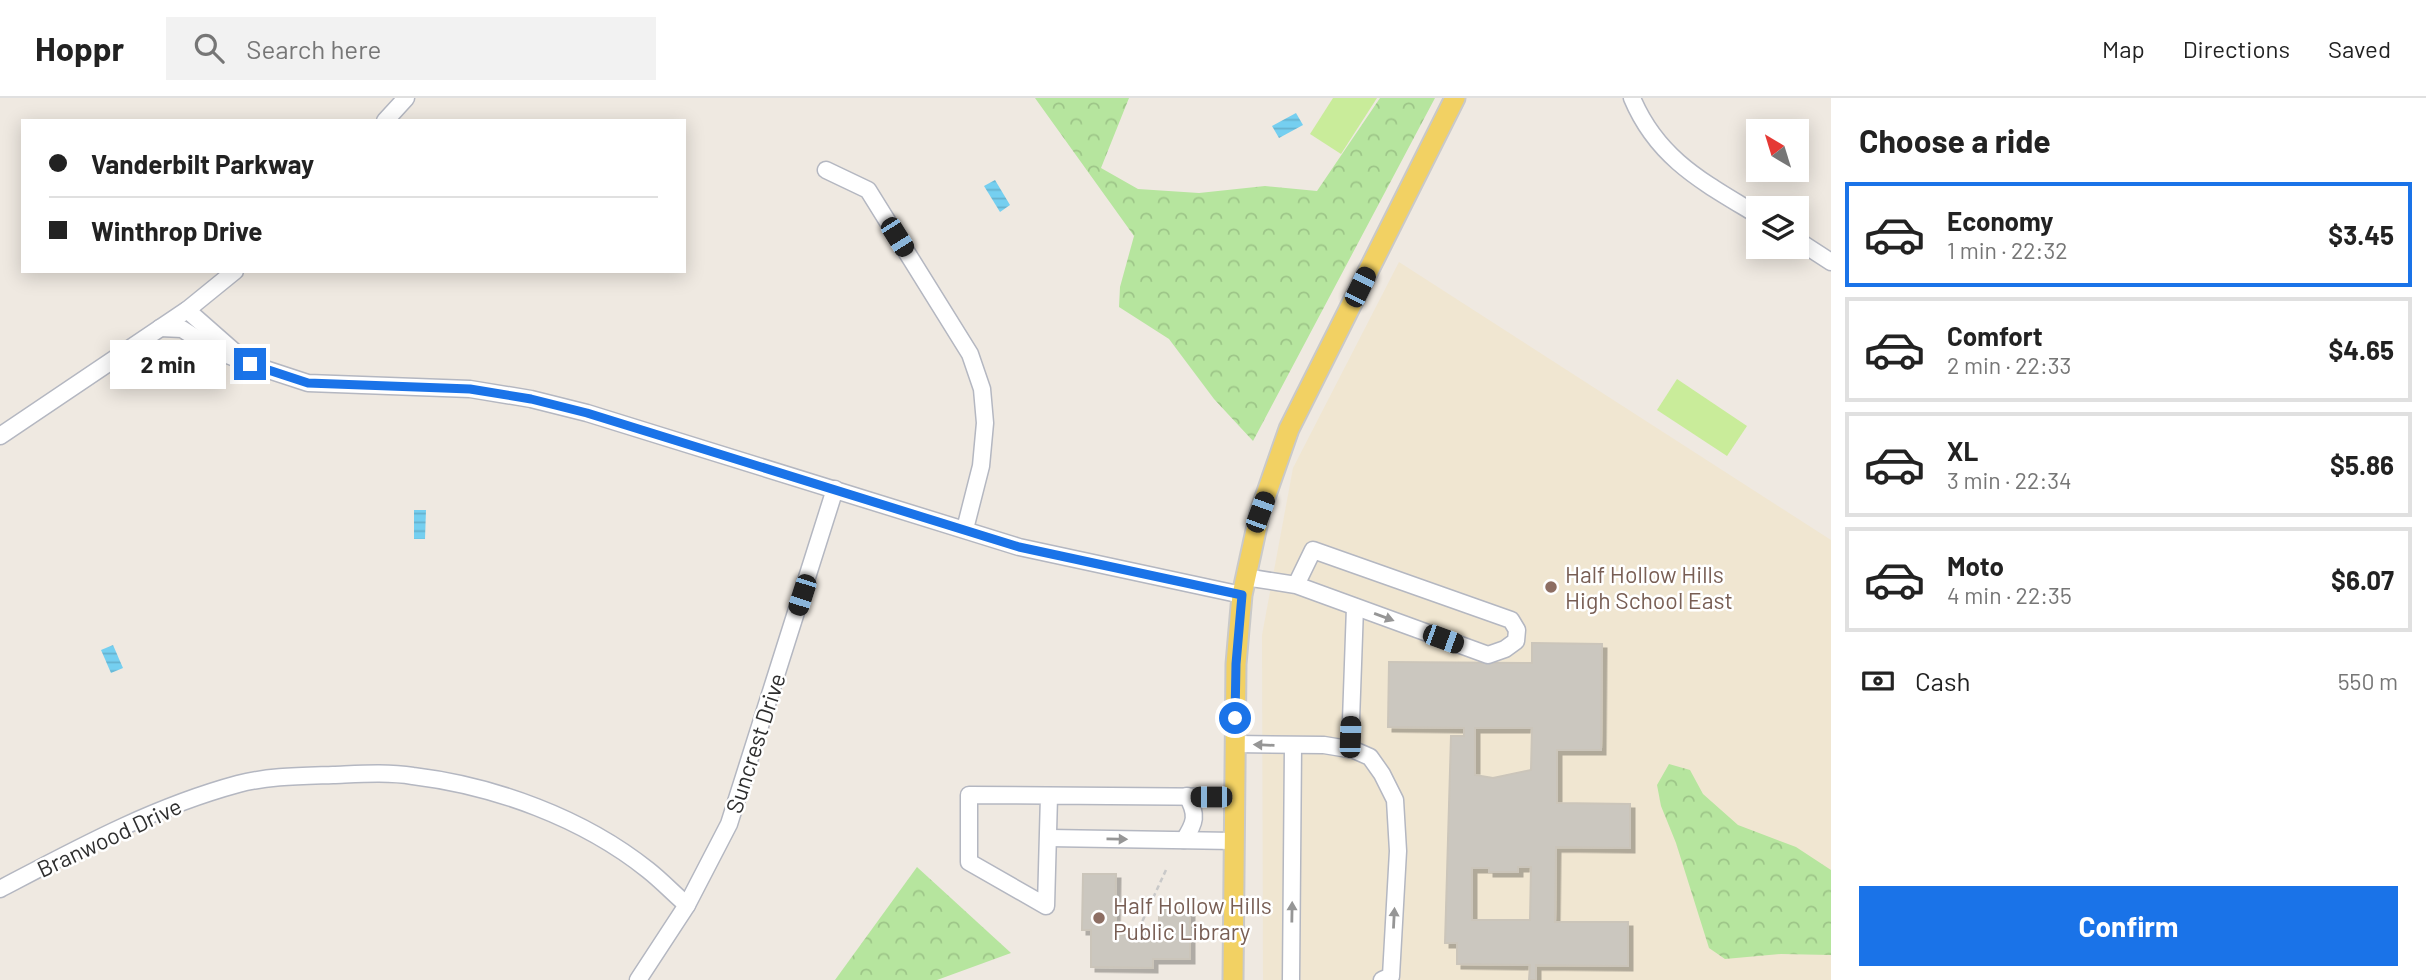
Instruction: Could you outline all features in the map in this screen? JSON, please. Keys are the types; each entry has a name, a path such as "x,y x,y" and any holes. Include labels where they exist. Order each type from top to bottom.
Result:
{"main road":[{"path":"1233,980 1236,664 1243,586 1260,512 1289,429 1455,98"}],"street":[{"path":"387,119 405,98"},
{"path":"1632,98 1657,142 1679,164 1746,208"},
{"path":"827,170 868,190 970,354 982,389 985,423 982,466 965,529"},
{"path":"1809,248 1831,262"},
{"path":"0,436 187,310 233,273"},
{"path":"187,310 250,364"},
{"path":"160,328 182,329 215,350 308,383 457,388 531,399 587,413 1019,547 1243,586 1297,585 1488,655 1505,649 1516,641 1517,630 1511,620 1313,550 1297,585"},
{"name":"Suncrest Drive","path":"638,980 687,905 729,824 835,489"},
{"path":"1350,749 1355,607"},
{"path":"1235,744 1324,745 1350,749 1370,757 1382,774 1395,800 1398,851 1391,976 1382,980"},
{"path":"1291,980 1293,746"},
{"name":"Branwood Drive","path":"0,889 134,821 181,802 242,783 300,776 411,775 501,794 552,814 599,838 647,869 687,905"},
{"path":"1049,796 1046,906 969,862 969,795 1235,797"},
{"path":"1184,840 1196,818 1195,809 1187,796"},
{"path":"1049,838 1234,841"}],"path":[{"path":"1140,929 1166,870"}],"shaded area":[{"name":"Half Hollow Hills High School East","path":"1399,262 1831,540 1831,980 1263,980 1262,635 1293,468"}],"green space":[{"path":"1035,98 1129,98 1101,168 1138,189 1199,193 1265,186 1317,191 1380,98 1435,98 1253,441 1214,399 1169,339 1119,307 1120,287 1134,236"},
{"path":"1333,98 1377,98 1341,154 1310,134"},
{"path":"1677,379 1747,426 1727,456 1657,410"},
{"path":"1669,764 1690,770 1703,794 1738,825 1796,847 1831,870 1831,955 1781,954 1725,959 1709,948 1676,843 1661,806 1657,785"},
{"path":"917,867 1011,953 937,980 835,980"}],"water":[{"path":"1296,113 1303,125 1279,138 1272,126"},
{"path":"995,180 1010,205 1000,212 984,186"},
{"path":"414,510 426,510 425,539 414,539"},
{"path":"113,645 123,668 111,673 101,650"}],"building":[{"name":"Half Hollow Hills High School East","path":"1532,643 1602,644 1601,750 1557,750 1557,803 1630,804 1630,848 1556,847 1555,922 1628,922 1628,966 1536,965 1536,980 1529,980 1530,965 1457,964 1457,943 1445,943 1451,736 1464,736 1464,728 1388,727 1389,662 1532,663","holes":["1475,728 1532,728 1531,770 1493,778 1475,775","1518,867 1531,867 1530,920 1472,920 1472,868 1489,868 1489,872 1518,872"]},
{"name":"Half Hollow Hills Public Library","path":"1083,874 1116,874 1115,935 1136,935 1136,929 1145,929 1145,935 1159,935 1159,907 1190,907 1190,959 1153,959 1153,968 1091,967 1091,930 1082,930"}],"place":[{"name":"Half Hollow Hills High School East","path":"1551,587"},
{"name":"Half Hollow Hills Public Library","path":"1099,918"}],"route":[{"path":"250,364 308,383 470,389 531,399 587,413 1019,547 1242,595 1235,718"}]}
